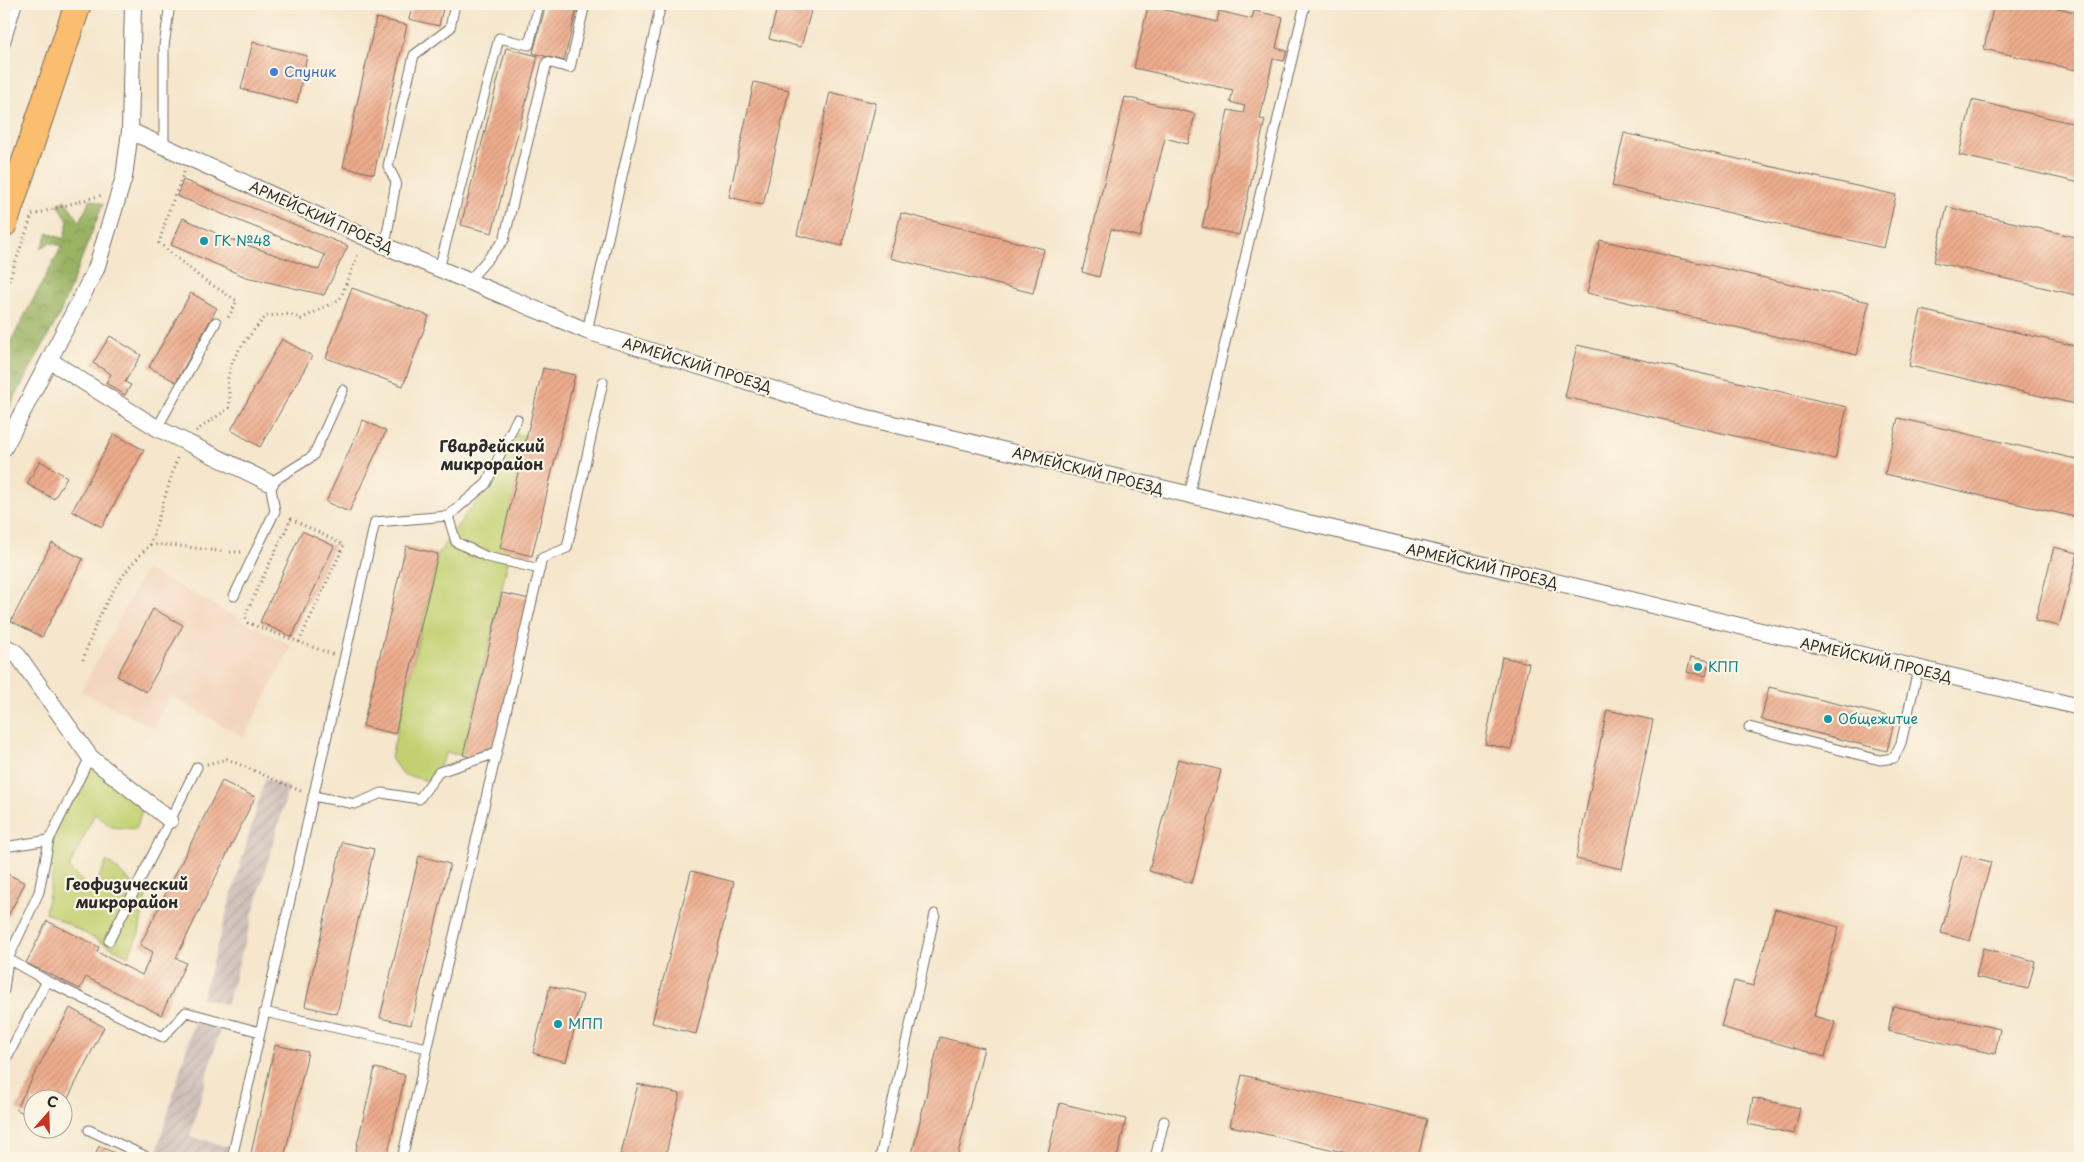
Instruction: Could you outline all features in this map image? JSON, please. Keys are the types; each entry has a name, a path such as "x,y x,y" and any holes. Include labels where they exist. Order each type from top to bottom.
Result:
{"main road":[{"path":"4,224 78,4"}],"street":[{"path":"4,448 96,269 120,191 124,177 130,131 133,4"},
{"name":"АРМЕЙСКИЙ ПРОЕЗД","path":"130,131 366,238 587,331 855,415 2080,708"},
{"path":"49,360 157,428 270,483"},
{"path":"4,646 16,653 90,757 170,820"}],"lane":[{"path":"4,47 17,4"},
{"path":"164,147 164,46 170,4"},
{"path":"385,246 396,182 388,166 414,55 450,28 455,4"},
{"path":"439,269 500,38 529,45 539,4"},
{"path":"468,282 504,240 548,62 570,68 585,4"},
{"path":"587,331 661,4"},
{"path":"1189,495 1305,4"},
{"path":"157,428 220,325"},
{"path":"402,1158 542,558 567,548 603,382"},
{"path":"234,596 275,511 270,483 313,456 343,390"},
{"path":"232,1158 375,522 448,516 486,484 517,419"},
{"path":"448,516 456,542 487,557 540,569"},
{"path":"1749,727 1880,760 1894,758 1901,743 1918,670"},
{"path":"313,796 355,804 382,793 419,799 439,772 497,753"},
{"path":"4,990 8,959 39,892 49,840 90,757"},
{"path":"109,941 197,767"},
{"path":"4,847 49,840"},
{"path":"880,1158 936,914"},
{"path":"8,959 47,981 163,1036 186,1012 260,1032"},
{"path":"4,1063 47,981"},
{"path":"264,1012 427,1048"},
{"path":"1155,1158 1164,1121"},
{"path":"89,1130 145,1156 144,1158"}],"path":[{"path":"190,158 168,213 160,243 200,277 237,301 220,325"},
{"path":"4,295 32,214 120,191"},
{"path":"83,660 100,614 110,594 124,574 150,545 183,441 229,408 231,401 227,386 228,375 239,350 266,316 290,314 301,319 340,299 366,238"},
{"path":"299,642 344,544 291,519 245,614 248,623 299,642 344,658"},
{"path":"150,545 172,543 223,552 275,551"},
{"path":"197,767 227,758 313,796"}],"shaded area":[{"path":"146,569 292,646 244,737 170,696 154,728 81,691"},
{"path":"265,779 289,787 227,1005 202,998"},
{"path":"194,1022 220,1030 190,1136 228,1147 225,1158 155,1158"}],"green space":[{"path":"90,199 103,204 59,316 4,417 4,354 62,246 50,243 41,248 48,233 64,239 68,221 58,204 65,200 80,222"},
{"path":"516,434 537,437 463,755 446,753 432,782 402,774 391,758 438,554 468,511 491,488"},
{"path":"90,757 145,800 136,829 111,827 95,813 69,868 92,891 107,861 146,895 139,933 128,956 45,912 52,880 49,840"}],"building":[{"path":"413,4 444,4 439,26 409,19"},
{"path":"546,4 578,4 564,61 533,53"},
{"path":"778,4 813,4 801,47 769,39"},
{"path":"1994,4 2039,4 2080,13 2080,71 1984,49"},
{"path":"1148,6 1217,22 1219,11 1252,19 1254,11 1283,17 1276,48 1287,51 1284,61 1273,59 1260,119 1265,120 1239,235 1202,227 1228,110 1243,113 1245,106 1230,102 1233,90 1134,68"},
{"path":"376,18 407,25 374,174 343,167"},
{"name":"Спуник","path":"253,42 307,56 297,103 241,89"},
{"path":"506,48 538,56 492,233 461,225"},
{"path":"754,82 789,90 763,205 729,197"},
{"path":"830,92 876,103 842,246 797,235"},
{"path":"1125,97 1195,114 1188,144 1165,138 1140,237 1111,229 1099,277 1082,272"},
{"path":"1972,100 2080,125 2080,183 1959,155"},
{"path":"1624,133 1896,195 1884,248 1612,186"},
{"name":"ГК №48","path":"183,180 348,246 324,295 246,277 171,245 183,218 224,237 319,270 325,255 177,196"},
{"path":"1947,207 2080,238 2080,296 1934,262"},
{"path":"901,213 1044,249 1033,293 890,258"},
{"path":"1600,240 1869,302 1857,355 1587,293"},
{"path":"352,288 429,316 403,386 326,358"},
{"path":"191,293 217,308 176,382 149,367"},
{"path":"1921,310 2080,347 2080,405 1909,366"},
{"path":"110,336 141,355 125,382 131,385 125,395 106,383 111,374 93,363"},
{"path":"282,339 312,356 260,447 231,430"},
{"path":"1577,345 1847,407 1835,459 1565,397"},
{"path":"543,368 575,375 532,556 500,548"},
{"path":"1898,418 2080,460 2080,518 1885,474"},
{"path":"363,420 386,431 349,512 326,502"},
{"path":"114,434 144,450 102,527 72,511"},
{"path":"40,461 67,477 54,499 27,484"},
{"path":"302,531 334,546 292,637 260,622"},
{"path":"52,543 83,559 42,637 11,621"},
{"path":"406,546 438,554 395,734 363,726"},
{"path":"2054,547 2078,553 2059,626 2035,621"},
{"path":"502,593 534,600 495,763 463,755"},
{"path":"153,609 183,625 146,692 117,676"},
{"path":"1502,657 1529,663 1511,749 1485,744"},
{"name":"КПП","path":"1691,657 1710,661 1706,676 1687,672"},
{"name":"Общежитие","path":"1769,687 1895,718 1887,751 1761,719"},
{"path":"1607,710 1653,720 1622,869 1576,859"},
{"path":"1178,759 1221,770 1192,883 1149,871"},
{"path":"222,781 255,797 176,958 186,963 161,1015 86,977 80,989 26,963 47,921 99,947 97,952 142,975 153,952 140,945"},
{"path":"342,842 374,849 337,1014 305,1006"},
{"path":"1962,855 1991,862 1970,941 1941,933"},
{"path":"419,856 450,864 411,1025 380,1018"},
{"path":"691,871 734,882 696,1034 652,1023"},
{"path":"4,872 25,883 4,924"},
{"path":"1775,909 1839,927 1814,1016 1835,1022 1825,1057 1721,1027 1734,981 1753,986"},
{"path":"1983,948 2035,961 2028,989 1976,977"},
{"name":"МПП","path":"550,986 583,995 566,1062 533,1053"},
{"path":"1893,1006 2000,1029 1995,1054 1888,1031"},
{"path":"70,1008 104,1027 72,1090 26,1090"},
{"path":"940,1037 984,1048 957,1158 911,1158"},
{"path":"275,1045 308,1052 284,1158 250,1158"},
{"path":"375,1068 405,1075 387,1158 354,1158"},
{"path":"1242,1075 1427,1119 1418,1158 1369,1158 1230,1126"},
{"path":"638,1084 680,1094 665,1158 620,1158"},
{"path":"22,1098 22,1112 16,1109"},
{"path":"1753,1098 1800,1108 1794,1134 1748,1124"},
{"path":"1060,1103 1126,1119 1117,1158 1047,1158"},
{"path":"99,1146 126,1158 94,1158"}],"place":[{"name":"Спуник","path":"274,72"},
{"name":"ГК №48","path":"204,241"},
{"name":"КПП","path":"1698,667"},
{"name":"Общежитие","path":"1828,719"},
{"name":"МПП","path":"558,1024"}],"district":[{"name":"Гвардейский микрорайон","path":"492,455"},
{"name":"Геофизический микрорайон","path":"127,893"}]}
